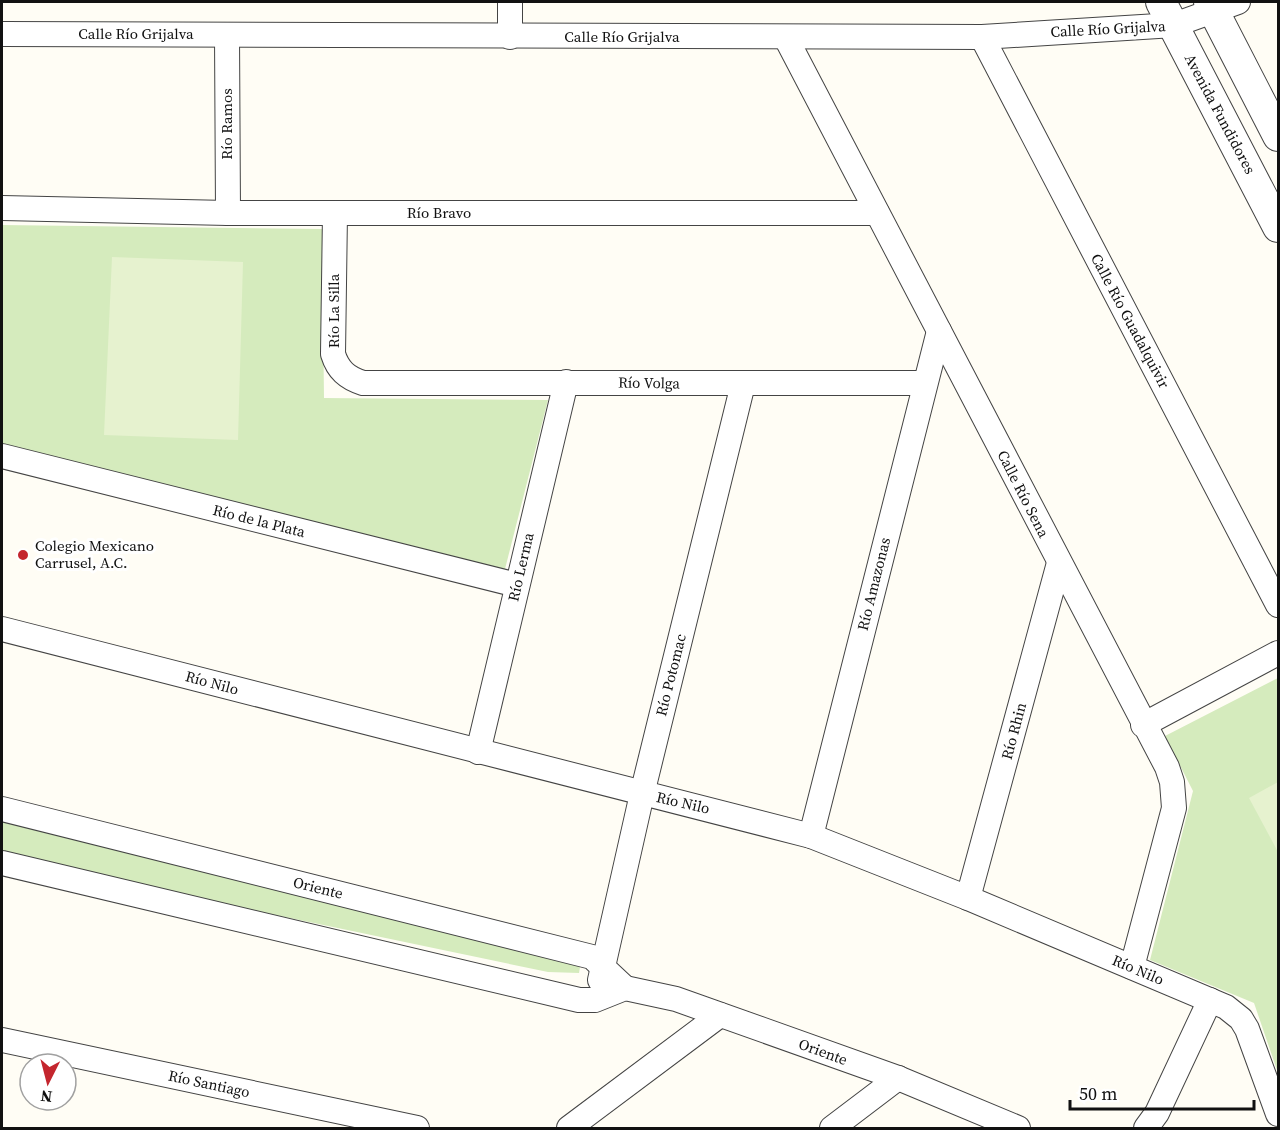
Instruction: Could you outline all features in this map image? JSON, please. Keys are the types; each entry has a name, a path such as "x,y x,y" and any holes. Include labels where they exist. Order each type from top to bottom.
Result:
{"street":[{"path":"510,2 510,37"},
{"path":"1220,4 1278,136"},
{"name":"Calle Río Grijalva","path":"2,34 982,37 1220,4"},
{"name":"Avenida Fundidores","path":"1167,13 1278,226"},
{"name":"Río Ramos","path":"227,35 228,213"},
{"name":"Calle Río Guadalquivir","path":"982,37 1278,605"},
{"name":"Calle Río Sena","path":"786,38 1169,775 1174,808 1132,967"},
{"name":"Río Bravo","path":"2,208 228,213 877,213"},
{"name":"Río La Silla","path":"335,213 333,354 336,364 353,380 374,384"},
{"name":"Río Amazonas","path":"810,836 939,332"},
{"name":"Río Lerma","path":"478,752 566,382"},
{"name":"Río Volga","path":"374,384 925,382"},
{"name":"Río Potomac","path":"595,1000 642,794 743,384"},
{"name":"Río de la Plata","path":"2,456 517,585"},
{"name":"Río Rhin","path":"968,898 1059,563"},
{"name":"Río Nilo","path":"2,628 810,836 968,898 1210,1000 1235,1013 1247,1029 1278,1114"},
{"path":"1143,725 1278,653"},
{"name":"Oriente","path":"2,809 592,957 625,988 676,999 898,1078 1018,1128"},
{"path":"2,863 579,1000 595,1000 625,988"},
{"path":"1146,1128 1157,1113 1210,1000"},
{"path":"569,1128 720,1015"},
{"name":"Río Santiago","path":"2,1040 417,1128"},
{"path":"832,1128 898,1078"}],"green space":[{"path":"2,225 322,229 324,398 548,400 505,569 2,445"},
{"path":"112,257 243,262 238,440 104,435"},
{"path":"1278,678 1278,1073 1254,1003 1150,960 1193,791 1165,736"},
{"path":"1278,782 1278,852 1249,798"},
{"path":"2,815 581,961 579,973 548,972 22,862 2,855"}],"place":[{"name":"Colegio Mexicano Carrusel, A.C.","path":"23,555"}]}
